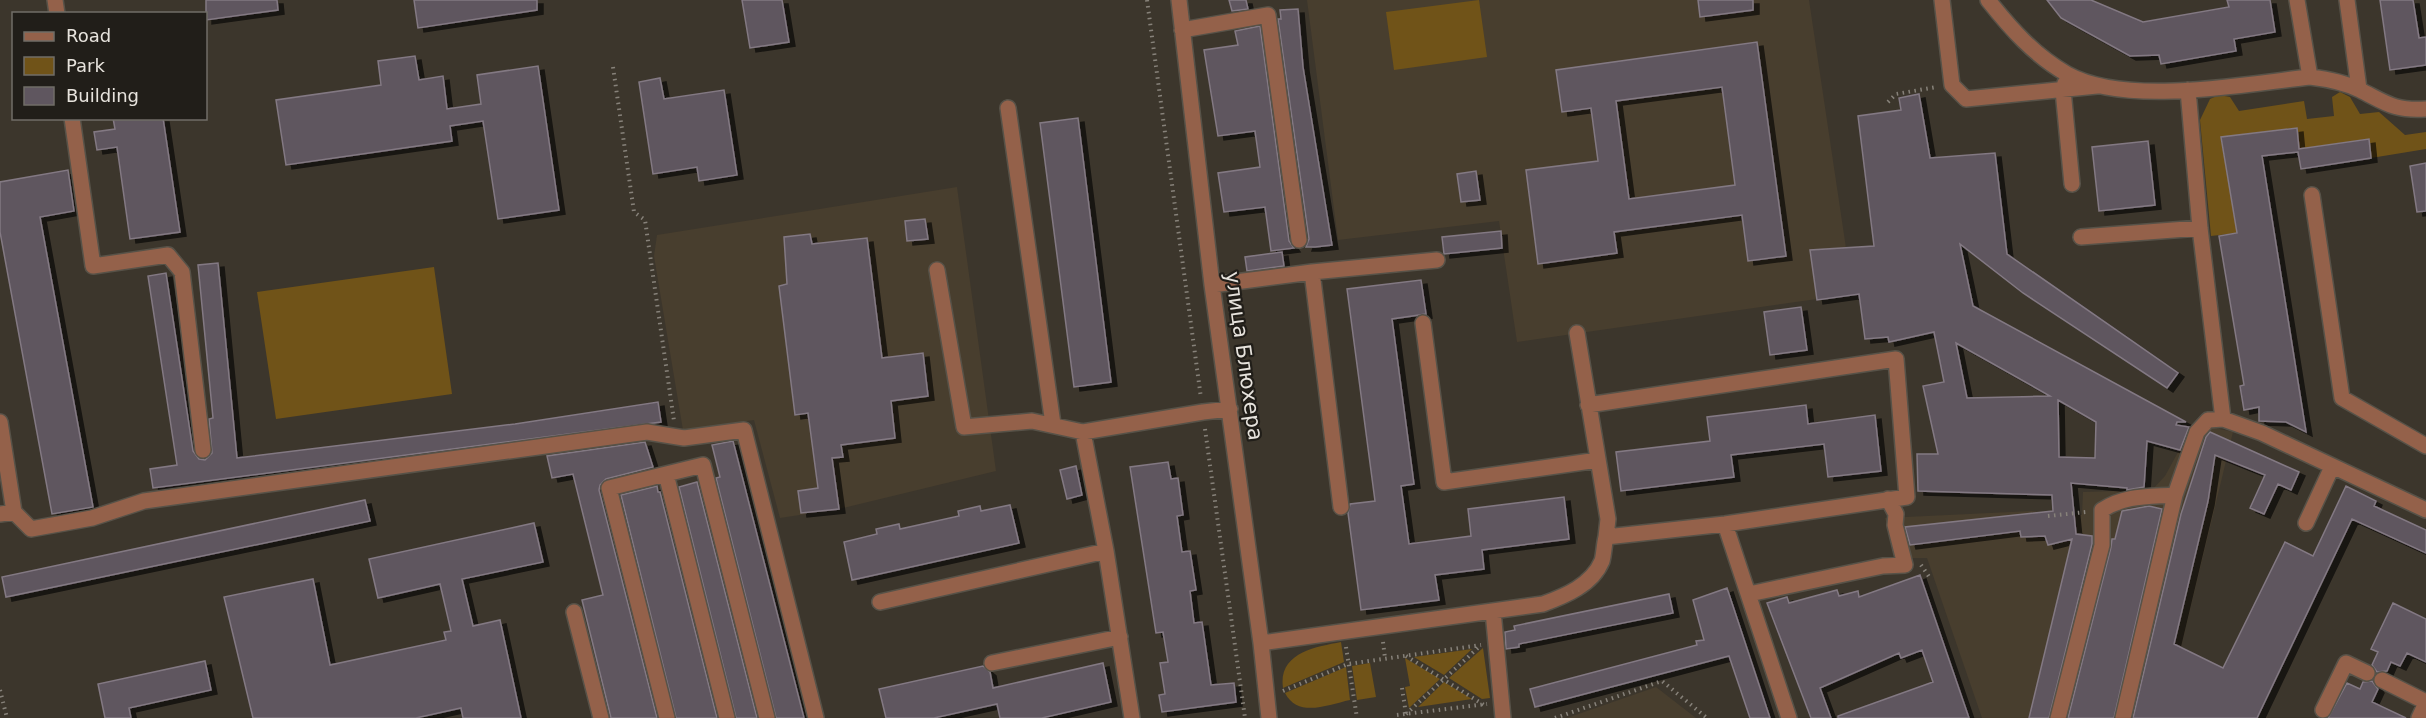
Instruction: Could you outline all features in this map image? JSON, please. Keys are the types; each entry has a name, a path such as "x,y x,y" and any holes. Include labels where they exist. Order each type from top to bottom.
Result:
{"street":[{"name":"улица Блюхера","path":"1179,0 1212,285 1261,642 1269,718"},
{"path":"1942,0 1952,85 1966,99 2100,86 2140,91 2188,90 2310,77 2330,79 2359,89 2382,103 2410,110 2426,109"},
{"path":"1988,0 2020,39 2068,74 2100,86"},
{"path":"2296,0 2310,77"},
{"path":"2347,0 2359,89"},
{"path":"1182,30 1268,15 1299,240"},
{"path":"2068,74 2063,90 2072,184"},
{"path":"2188,90 2200,228 2223,419"},
{"path":"1008,108 1053,424"},
{"path":"72,120 93,266 168,255 182,272 203,450"},
{"path":"2312,195 2342,398 2426,446"},
{"path":"2081,237 2200,228"},
{"path":"1212,285 1312,272 1437,260"},
{"path":"937,270 964,427 1032,421 1083,432 1203,412 1230,410"},
{"path":"1312,272 1341,507"},
{"path":"1423,323 1444,482 1598,460"},
{"path":"1261,642 1543,604 1569,594 1589,579 1602,561 1608,519 1577,333"},
{"path":"1588,405 1896,359 1907,497 1725,524 1606,537"},
{"path":"2123,718 2175,495 2197,432 2208,420 2223,419 2262,433 2426,510"},
{"path":"0,422 7,513 31,529 92,518 144,501 647,432 684,438 744,430 816,718"},
{"path":"1083,432 1106,551 1132,718"},
{"path":"667,718 609,488 703,465 766,718"},
{"path":"2307,523 2332,467"},
{"path":"666,474 727,718"},
{"path":"2058,718 2102,545 2102,510 2115,502 2134,497 2175,495"},
{"path":"1749,594 1883,566 1905,565 1895,525 1896,514 1888,499"},
{"path":"1725,524 1789,718"},
{"path":"880,602 1106,551"},
{"path":"1493,611 1503,718"},
{"path":"574,612 601,718"},
{"path":"992,663 1120,637"},
{"path":"2323,710 2346,663 2367,673"},
{"path":"2382,680 2426,702 2419,718"}],"path":[{"path":"1147,0 1245,718"},
{"path":"613,67 634,212 645,220 677,437"},
{"path":"1888,102 1896,94 1952,85"},
{"path":"2048,516 2102,510"},
{"path":"1343,631 1357,718"},
{"path":"1282,691 1348,664 1487,643"},
{"path":"1404,716 1480,645"},
{"path":"1406,655 1484,705"},
{"path":"1555,718 1662,681 1707,718"},
{"path":"1402,688 1404,716"},
{"path":"0,690 7,718"},
{"path":"1396,715 1404,716 1494,703"}],"shaded area":[{"path":"1307,0 1809,0 1846,248 1810,251 1817,299 1517,342 1499,221 1338,240"},
{"path":"957,187 996,471 839,509 780,518 754,420 683,430 654,256 657,235"},
{"path":"2194,423 2233,432 2164,718 1982,718 1927,558 1895,558 1885,518 2032,511 2082,515 2083,492 2152,490 2165,476"},
{"path":"1656,687 1696,718 1567,718"}],"green space":[{"path":"1479,0 1487,57 1394,70 1386,12"},
{"path":"2340,92 2350,97 2360,114 2379,112 2405,135 2426,132 2426,149 2371,158 2368,139 2299,149 2296,128 2221,137 2237,233 2211,236 2200,120 2210,99 2219,95 2230,97 2239,111 2304,101 2307,119 2334,116 2332,97"},
{"path":"434,267 452,394 276,419 257,292"},
{"path":"1341,642 1344,662 1283,688 1283,676 1292,659 1320,646"},
{"path":"1483,648 1490,698 1482,699 1449,678"},
{"path":"1472,649 1444,675 1414,657"},
{"path":"1405,658 1440,679 1409,708 1405,687 1410,686"},
{"path":"1370,663 1376,697 1357,700 1352,666"},
{"path":"1346,667 1350,700 1323,707 1305,708 1291,701 1285,693"},
{"path":"1444,682 1472,699 1418,707"}],"building":[{"path":"206,0 277,0 278,10 207,20"},
{"path":"414,0 537,0 537,10 418,28"},
{"path":"742,0 782,0 789,42 750,48"},
{"path":"1229,0 1246,0 1248,9 1232,11"},
{"path":"1698,0 1753,0 1753,10 1700,17"},
{"path":"2047,0 2091,0 2143,22 2229,7 2227,0 2270,0 2275,32 2234,39 2236,51 2161,64 2159,55 2130,56 2061,18"},
{"path":"2380,0 2413,0 2419,38 2426,37 2426,65 2390,70"},
{"path":"1298,9 1303,67 1332,245 1315,247 1306,247 1309,239 1278,19 1281,19 1280,10"},
{"path":"1260,26 1289,241 1294,248 1271,251 1265,207 1224,212 1218,173 1260,167 1255,131 1218,136 1204,50 1238,45 1235,31"},
{"path":"1757,42 1786,256 1748,261 1742,215 1614,232 1617,253 1538,264 1526,170 1598,161 1591,108 1562,112 1556,70","holes":["1722,87 1735,185 1629,199 1616,101"]},
{"path":"415,56 419,80 443,76 447,109 481,104 477,75 538,66 559,210 498,219 483,121 450,126 452,141 286,165 276,100 381,85 378,61"},
{"path":"660,78 664,99 724,90 737,175 699,181 697,167 653,174 639,82"},
{"path":"1919,94 1930,158 1995,153 2007,254 2178,373 2167,388 2023,293 1960,244 1973,306 2186,422 2177,422 2176,425 2189,427 2180,450 2147,441 2144,487 2127,490 2127,488 2071,483 2076,534 2092,536 2092,544 2049,718 2029,718 2072,539 2048,545 2045,536 2021,537 2020,531 1910,545 1905,527 2053,511 2052,495 1918,491 1917,454 1938,454 1923,386 1944,382 1934,332 1889,342 1888,337 1865,339 1859,294 1817,300 1810,250 1874,246 1858,116 1901,110 1899,98","holes":["1956,343 2050,396 1967,398","2058,400 2096,422 2095,458 2059,457"]},
{"path":"1078,118 1111,382 1074,387 1040,123"},
{"path":"113,120 163,120 180,232 130,239 117,147 97,150 94,132 115,129"},
{"path":"2297,128 2299,149 2369,139 2371,158 2301,169 2298,152 2262,156 2306,432 2286,422 2259,421 2259,407 2244,410 2240,386 2244,385 2219,236 2237,233 2221,137"},
{"path":"2148,141 2155,205 2099,211 2092,147"},
{"path":"2426,163 2426,211 2417,212 2410,166"},
{"path":"68,170 74,211 40,217 93,507 52,514 0,232 0,182"},
{"path":"1476,171 1480,200 1461,202 1457,174"},
{"path":"925,219 928,239 907,241 905,221"},
{"path":"1501,231 1502,248 1444,254 1442,237"},
{"path":"810,234 812,244 867,238 882,358 923,353 928,396 891,401 895,438 841,445 843,457 832,458 839,509 801,513 798,491 818,488 808,413 795,415 779,286 787,284 784,237"},
{"path":"1282,252 1284,266 1247,271 1245,257"},
{"path":"218,263 237,458 515,424 658,402 661,422 153,488 150,469 177,465 148,276 166,273 193,451 199,459 205,460 212,453 209,419 213,418 198,265"},
{"path":"1421,280 1426,314 1392,319 1414,484 1401,486 1409,544 1471,536 1468,509 1564,497 1569,539 1482,550 1484,569 1435,575 1439,600 1361,610 1348,513 1350,504 1375,501 1347,289"},
{"path":"1801,307 1807,350 1770,355 1764,312"},
{"path":"1806,405 1808,424 1875,415 1881,471 1828,477 1824,444 1731,455 1734,477 1621,491 1616,452 1710,441 1707,417"},
{"path":"2210,432 2299,472 2291,490 2278,484 2264,514 2250,508 2265,475 2215,455 2208,501 2174,644 2223,668 2285,542 2313,556 2346,486 2376,501 2374,506 2426,530 2426,553 2352,519 2257,718 2133,718 2181,514 2206,437"},
{"path":"733,441 804,718 776,718 716,478 720,477 712,445"},
{"path":"645,442 653,467 606,479 600,485 599,490 657,718 611,718 582,600 603,595 573,474 552,478 547,456"},
{"path":"1168,462 1171,479 1178,478 1183,515 1177,516 1182,552 1190,551 1196,590 1190,591 1194,623 1202,622 1211,685 1234,683 1236,702 1162,712 1159,695 1165,694 1160,663 1168,662 1163,632 1156,633 1130,467"},
{"path":"1076,466 1082,495 1067,499 1060,470"},
{"path":"697,482 757,718 736,718 679,487"},
{"path":"657,486 717,718 676,718 621,495"},
{"path":"365,500 370,521 6,597 2,577"},
{"path":"1010,505 1019,543 852,580 844,542 877,534 876,529 899,524 900,529 959,516 958,511 980,506 981,511"},
{"path":"2149,506 2162,509 2114,718 2068,718 2112,539 2115,539 2122,511"},
{"path":"534,523 543,562 462,579 473,626 500,620 521,718 463,718 461,708 416,718 253,718 224,597 313,579 330,665 446,640 444,632 451,631 440,584 378,598 369,559"},
{"path":"1920,575 1969,718 1838,718 1838,716 1933,682 1922,650 1901,658 1899,653 1820,688 1831,718 1811,718 1767,603 1787,597 1789,603 1837,590 1839,596 1858,591 1859,597"},
{"path":"1727,588 1770,718 1750,718 1729,656 1535,707 1530,689 1697,645 1696,641 1704,640 1693,600"},
{"path":"1669,594 1673,613 1519,644 1519,647 1506,649 1505,632 1515,630 1514,626"},
{"path":"2393,603 2426,619 2426,662 2407,653 2400,666 2391,662 2387,671 2377,672 2372,665 2378,652 2371,649"},
{"path":"205,661 211,690 129,708 131,718 105,718 98,684"},
{"path":"1103,663 1111,702 1042,718 1000,718 997,704 934,718 886,718 879,689 983,666 990,672 993,688"},
{"path":"2372,681 2378,689 2372,702 2406,718 2328,718 2347,683 2360,689 2363,682"}]}
